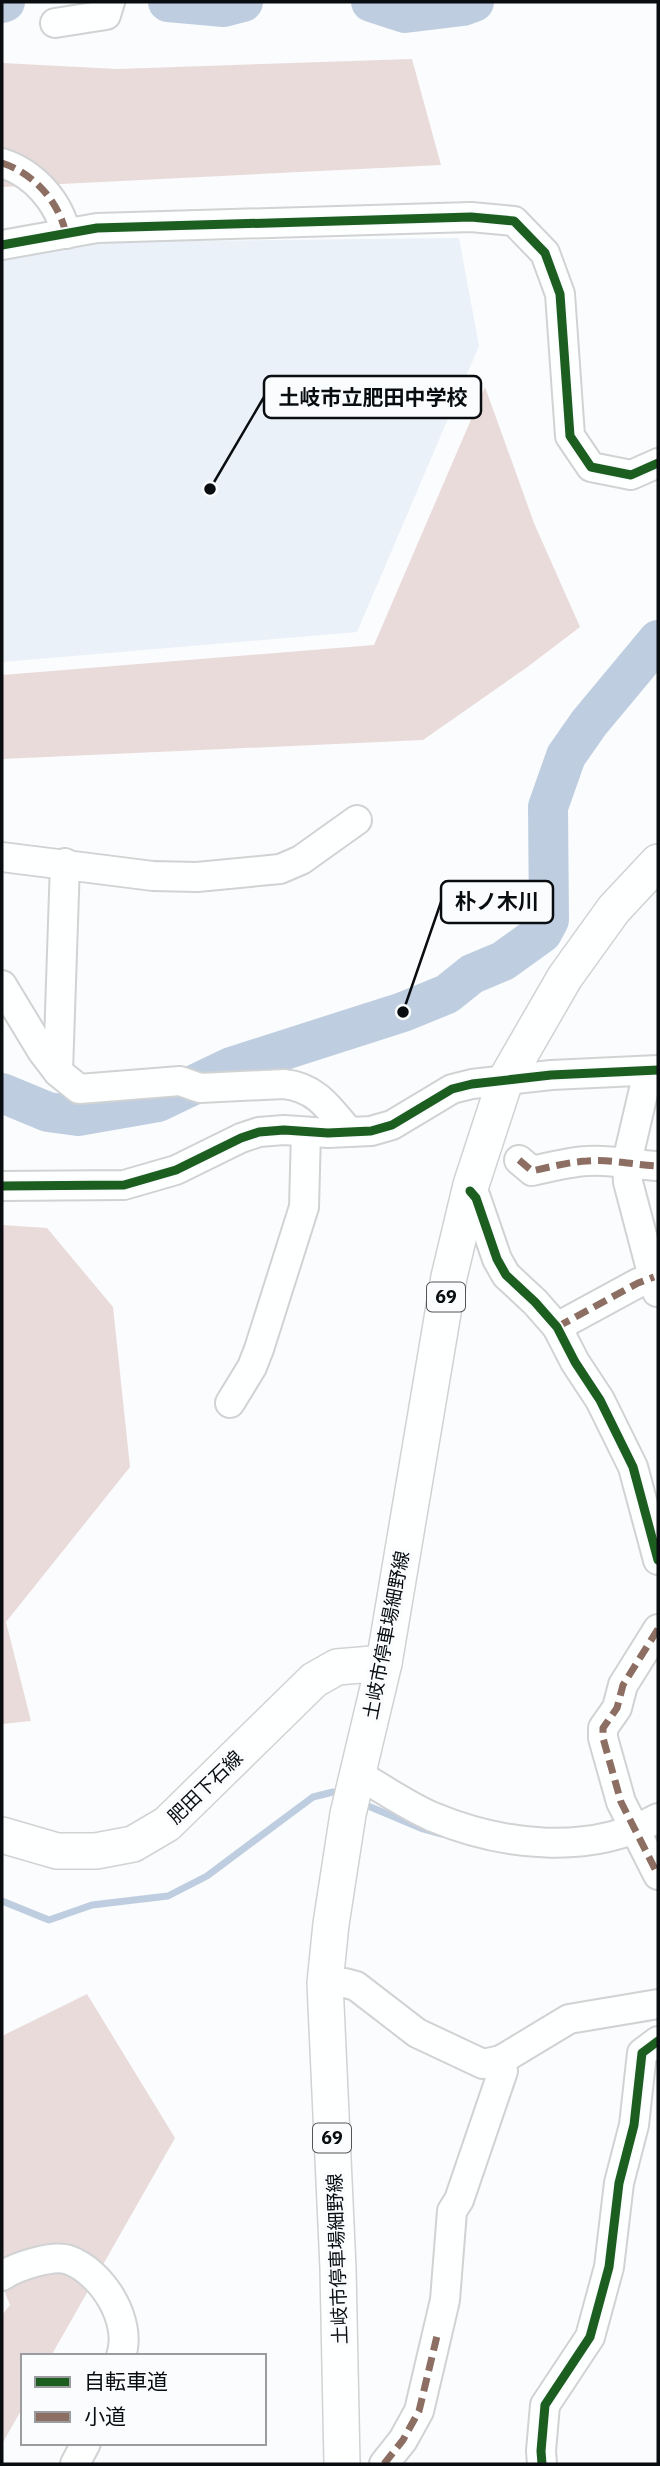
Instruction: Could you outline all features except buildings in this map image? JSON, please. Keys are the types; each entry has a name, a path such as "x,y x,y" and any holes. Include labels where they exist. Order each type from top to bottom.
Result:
{"main road":[{"name":"土岐市停車場細野線","path":"342,2464 338,2268 325,1983 331,1924 353,1790 384,1663 449,1278 470,1191 505,1081 565,977 614,909 658,862"},
{"name":"肥田下石線","path":"2,1835 57,1851 96,1852 133,1844 167,1824 314,1680 337,1667 384,1663"}],"street":[{"path":"55,23 106,15 110,2"},
{"path":"2,163 15,167 30,178 54,202 63,218 66,234"},
{"path":"2,245 97,228 471,217 514,221 545,253 560,295 570,436 591,467 631,475 658,463"},
{"path":"2,857 153,876 197,877 280,869 301,860 357,820"},
{"path":"58,1072 65,863"},
{"path":"2,985 42,1051 58,1072 79,1089 180,1082 200,1088 298,1085 312,1091 325,1102 349,1132"},
{"path":"2,1186 124,1185 176,1170 259,1132 371,1131 392,1125 452,1089 472,1084 551,1074 653,1071 627,1162 628,1182 656,1284 638,1283 556,1327"},
{"path":"230,1403 252,1367 259,1349 304,1207 306,1132"},
{"path":"519,1160 532,1171 586,1161 658,1166"},
{"path":"470,1191 476,1198 497,1259 506,1275 535,1302 556,1327 600,1400 633,1467 658,1560"},
{"path":"658,1629 623,1685 617,1708 603,1728 603,1738 621,1802 646,1832 658,1875"},
{"path":"353,1790 468,1830 501,1837 562,1843 646,1832"},
{"path":"325,1983 356,1986 417,2033 483,2064 501,2060 569,2019 658,2004"},
{"path":"542,2464 545,2405 590,2337 609,2267 619,2183 634,2124 642,2053 658,2041"},
{"path":"384,2464 403,2440 419,2411 445,2300 452,2211 459,2200 503,2071 501,2060"},
{"path":"2,2276 36,2262 67,2259 102,2281 121,2319 121,2354"},
{"path":"75,2464 85,2445"}],"shaded area":[{"path":"412,59 441,165 2,187 2,63 117,69"},
{"path":"459,238 479,346 357,632 2,662 2,258 102,242"},
{"path":"485,387 534,523 580,627 423,740 2,759 2,675 374,645"},
{"path":"2,1225 47,1228 113,1307 130,1467 6,1622 31,1721 2,1724"},
{"path":"87,1994 175,2138 52,2354 21,2354 21,2411 2,2444 2,2315 10,2305 2,2285 2,2036"}],"waterway":[{"path":"168,2 224,7 243,2"},
{"path":"371,2 405,13 463,6 474,2"},
{"path":"2,1093 48,1112 78,1116 158,1102 231,1067 403,1012 447,994 472,974 503,961 542,933 549,920 548,807 566,756 589,723 658,640"},
{"path":"2,1901 49,1920 92,1905 168,1896 207,1876 313,1797 333,1792 343,1796"},
{"path":"361,1803 441,1834"}],"marked path":[{"path":"2,163 24,174 43,190 57,210 66,234"},
{"path":"519,1160 532,1171 573,1162 596,1161 658,1166"},
{"path":"557,1327 654,1277"},
{"path":"658,1629 623,1685 617,1708 603,1728 603,1738 621,1802 658,1875"},
{"path":"384,2464 403,2440 419,2411 437,2336"}],"cycle path":[{"path":"2,245 97,228 471,217 514,221 545,253 560,294 570,436 591,467 631,475 658,463"},
{"path":"2,1186 124,1185 176,1170 259,1132 371,1131 392,1125 452,1089 472,1084 551,1075 658,1070"},
{"path":"470,1191 476,1198 497,1259 506,1275 557,1327 575,1362 600,1400 633,1467 658,1560"},
{"path":"542,2464 545,2405 590,2337 609,2267 619,2183 634,2125 642,2053 658,2041"}],"place":[{"name":"土岐市立肥田中学校","path":"210,489"},
{"name":"朴ノ木川","path":"403,1012"}]}
